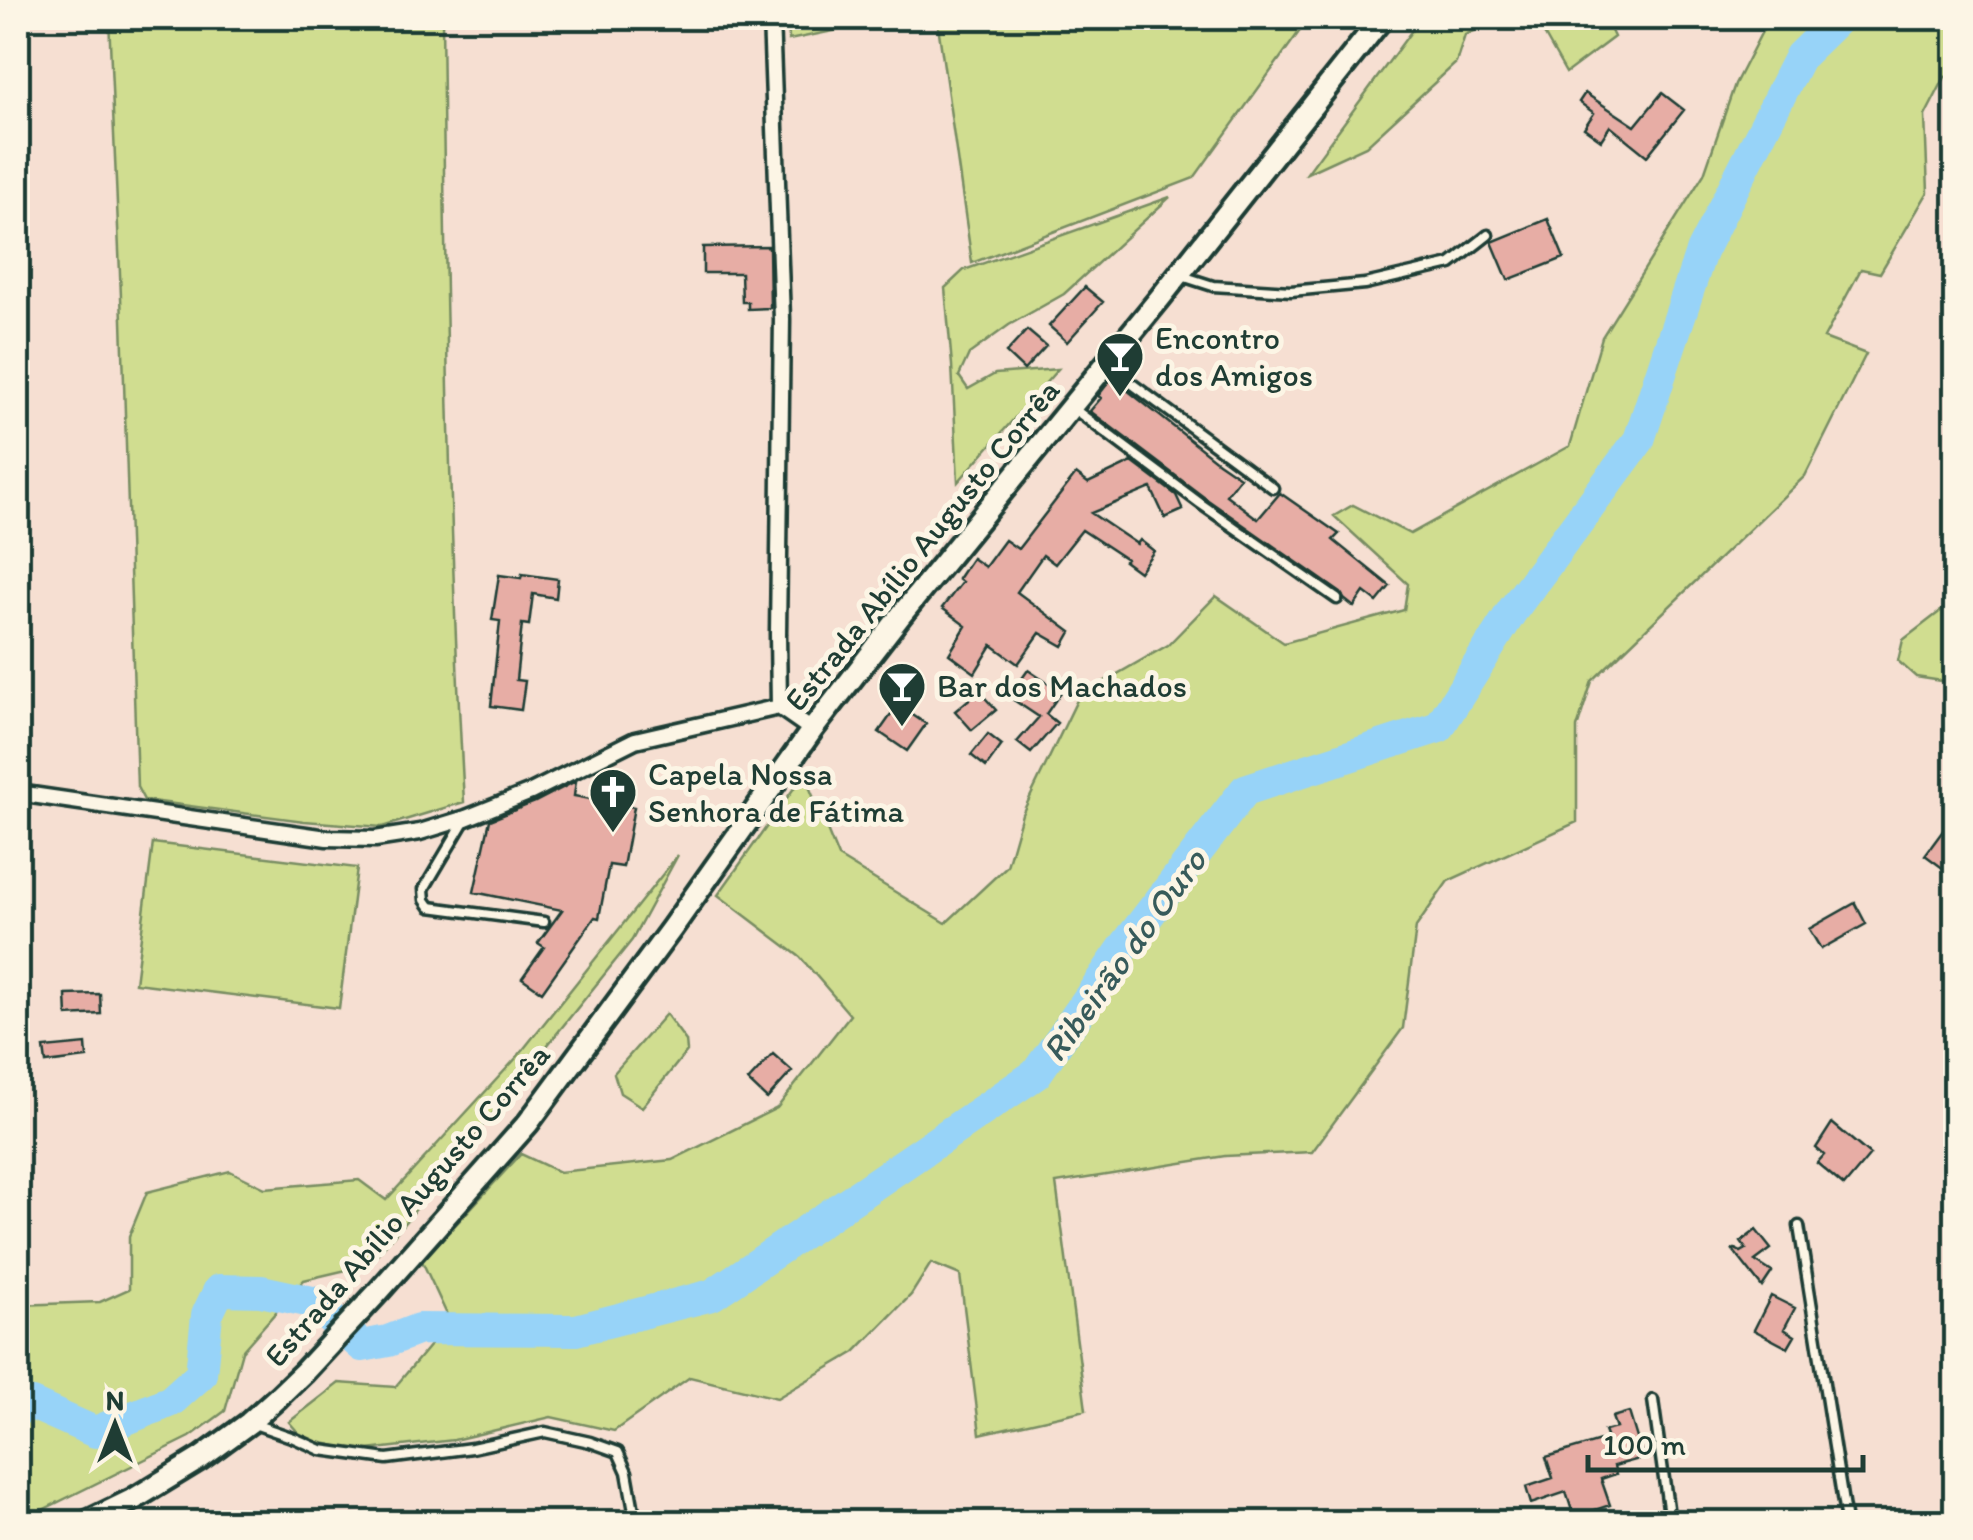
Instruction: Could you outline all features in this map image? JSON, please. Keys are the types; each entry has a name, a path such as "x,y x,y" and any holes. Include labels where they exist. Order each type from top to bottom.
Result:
{"main road":[{"name":"Estrada Abílio Augusto Corrêa","path":"86,1522 134,1499 250,1423 379,1291 528,1123 812,730 900,616 1382,18"}],"street":[{"path":"771,18 782,318 779,707"},
{"path":"18,794 327,838 375,839 420,832 466,818 531,792 635,740 779,707 812,730"}],"lane":[{"path":"1178,274 1213,286 1272,290 1365,284 1451,264 1488,234"},
{"path":"1106,364 1273,488"},
{"path":"1071,406 1337,599"},
{"path":"466,818 424,889 430,907 544,922"},
{"path":"1799,1226 1846,1522"},
{"path":"1654,1400 1670,1522"},
{"path":"250,1423 321,1450 387,1458 472,1448 544,1432 590,1442 618,1452 627,1472 636,1522"}],"green space":[{"path":"109,18 442,18 451,508 464,802 382,827 144,800 137,787"},
{"path":"788,18 897,18 789,40"},
{"path":"937,18 1309,18 1194,178 972,263"},
{"path":"1421,18 1504,18 1465,35 1456,63 1366,146 1307,173"},
{"path":"1535,18 1605,18 1614,37 1566,73"},
{"path":"1769,18 1955,18 1955,74 1945,77 1925,116 1928,192 1880,273 1861,269 1824,338 1866,354 1805,476 1592,681 1577,728 1577,822 1448,881 1416,927 1403,1028 1312,1152 1225,1156 1056,1183 1086,1410 980,1434 960,1275 931,1263 911,1295 855,1352 777,1398 690,1377 614,1431 551,1417 454,1440 359,1451 304,1439 289,1422 339,1383 395,1387 450,1321 422,1261 521,1154 559,1172 672,1160 777,1108 850,1015 800,957 718,895 804,774 838,857 946,923 1007,866 1022,814 1079,696 1168,645 1216,596 1284,643 1404,610 1408,584 1334,516 1353,505 1410,534 1570,446 1602,337 1704,174 1735,84"},
{"path":"1170,197 1064,294 1009,325 969,354 959,376 968,389 995,374 1058,369 958,482 945,288 964,270"},
{"path":"1955,600 1955,683 1916,677 1898,661 1903,640"},
{"path":"153,843 357,868 339,1008 135,983"},
{"path":"678,855 632,940 368,1265 304,1280 242,1351 225,1411 190,1437 18,1522 18,1305 100,1302 129,1289 129,1236 147,1192 230,1171 265,1188 359,1180 386,1200 518,1056"},
{"path":"666,1014 686,1041 687,1051 642,1107 620,1093 614,1073"}],"building":[{"path":"1585,93 1635,126 1662,93 1684,110 1647,156 1610,126 1601,140 1584,128 1594,113 1579,102"},
{"path":"1548,219 1564,258 1508,280 1492,242"},
{"path":"769,246 770,308 748,309 748,302 742,302 741,273 703,273 703,247"},
{"path":"1085,287 1103,302 1067,342 1049,326"},
{"path":"1027,330 1046,346 1024,370 1006,353"},
{"path":"1112,378 1240,477 1226,495 1258,519 1280,493 1339,534 1333,540 1390,586 1377,602 1364,592 1354,607 1341,593 1205,498 1090,411"},
{"path":"1132,462 1176,495 1183,510 1165,518 1151,488 1091,513 1154,551 1139,572 1082,530 1055,564 1043,555 1017,592 1071,632 1063,646 1040,633 1018,664 992,645 975,673 949,654 966,626 942,608 962,582 958,579 972,558 985,567 1005,540 1018,549 1076,474 1088,483"},
{"path":"522,574 558,579 556,598 533,594 529,625 522,624 516,680 525,681 521,710 491,706 500,621 492,620 499,575 521,578"},
{"path":"1028,670 1061,692 1046,714 1057,723 1031,753 1017,742 1039,717 1009,697"},
{"path":"979,691 996,710 972,730 955,711"},
{"name":"Bar dos Machados","path":"898,705 926,724 907,751 879,732"},
{"path":"988,734 1002,745 986,767 971,755"},
{"path":"576,781 574,796 634,807 623,867 609,865 599,918 595,917 542,992 522,978 544,947 538,943 562,910 474,892 490,820"},
{"path":"1956,813 1956,853 1944,869 1925,855"},
{"path":"1855,903 1866,924 1821,949 1809,929"},
{"path":"100,994 101,1014 67,1016 66,995"},
{"path":"86,1044 87,1058 46,1063 44,1048"},
{"path":"773,1054 792,1071 767,1099 748,1081"},
{"path":"1832,1123 1870,1155 1844,1186 1817,1163 1824,1155 1816,1148"},
{"path":"1756,1230 1771,1249 1755,1261 1772,1272 1762,1287 1733,1250 1746,1249 1741,1242"},
{"path":"1771,1296 1795,1308 1784,1329 1795,1336 1788,1348 1754,1330"},
{"path":"1629,1412 1643,1458 1614,1466 1616,1474 1601,1479 1610,1505 1574,1517 1566,1492 1531,1504 1526,1487 1553,1478 1546,1457 1607,1439 1604,1431 1616,1428 1612,1417"}],"waterway":[{"name":"Ribeirão do Ouro","path":"18,1410 32,1404 95,1432 171,1401 201,1374 207,1315 219,1290 261,1291 312,1302 362,1346 419,1329 576,1330 712,1295 1036,1074 1127,943 1245,790 1439,727 1512,611 1639,440 1701,252 1800,56 1839,18"}],"place":[{"name":"Encontro dos Amigos","path":"1120,398"},
{"name":"Bar dos Machados","path":"902,728"},
{"name":"Capela Nossa Senhora de Fátima","path":"613,834"}]}
